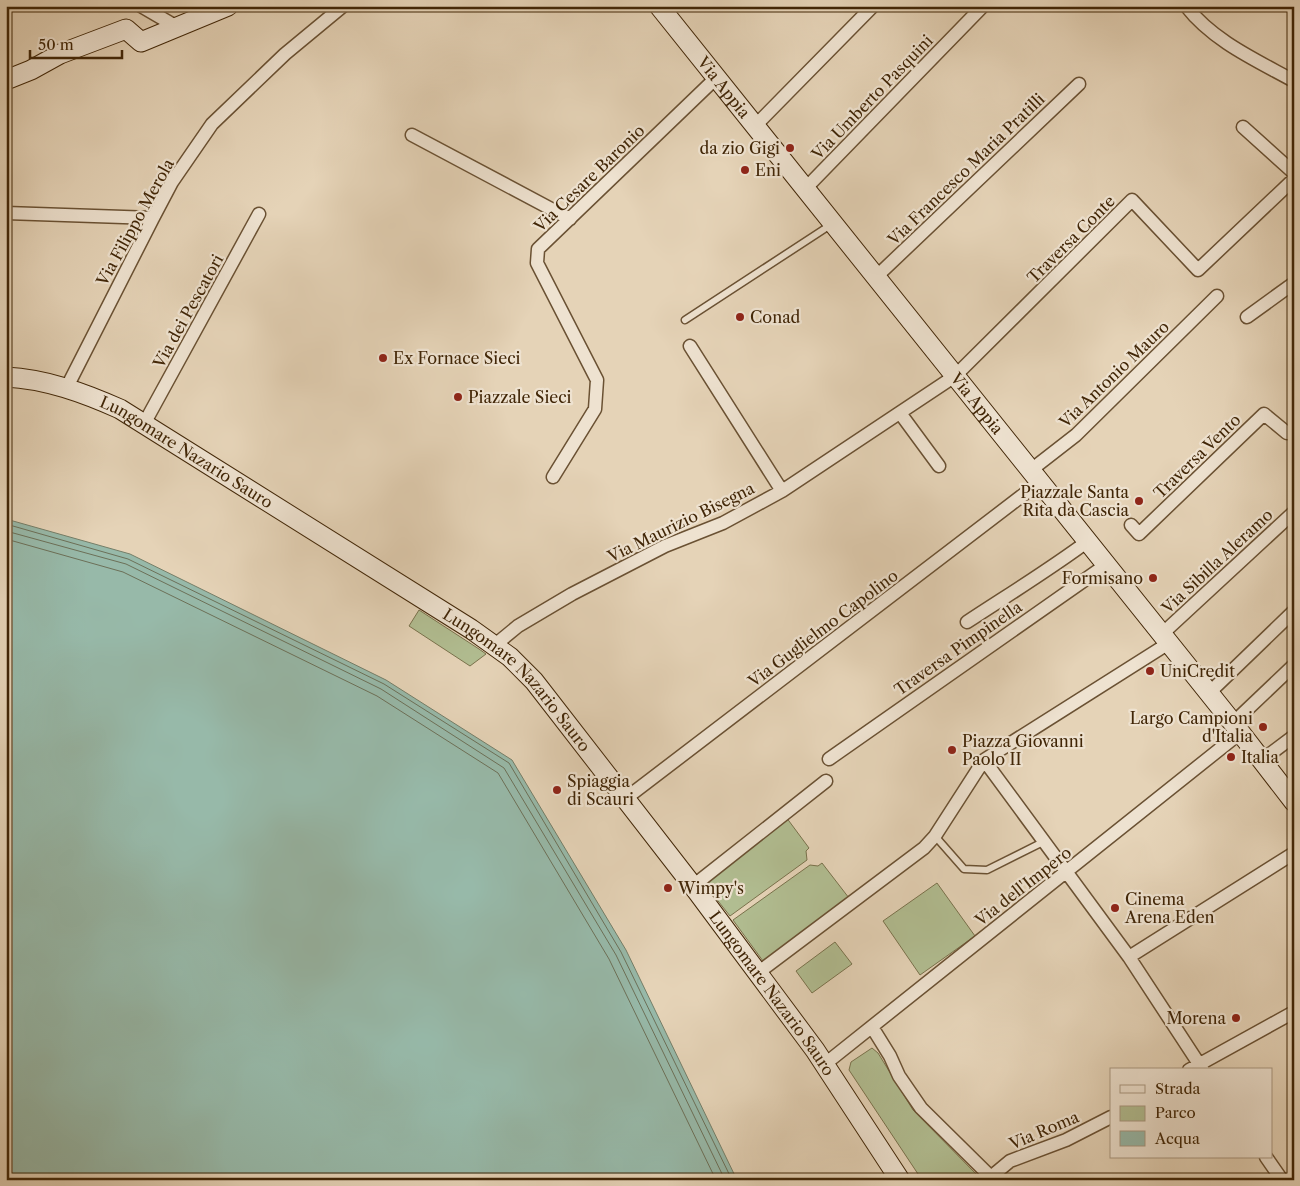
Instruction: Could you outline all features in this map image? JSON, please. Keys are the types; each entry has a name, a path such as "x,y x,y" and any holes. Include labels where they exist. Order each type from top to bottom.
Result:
{"street":[{"path":"141,6 177,27"},
{"path":"6,80 31,70 60,54 126,29 141,42 228,6"},
{"name":"Via Filippo Merola","path":"66,389 152,218 172,182 212,124 285,54 343,6"},
{"name":"Via Appia","path":"659,6 1088,541 1294,802"},
{"path":"755,126 873,6"},
{"name":"Via Umberto Pasquini","path":"805,189 983,6"},
{"path":"1186,6 1195,18 1228,44 1294,81"},
{"name":"Via Cesare Baronio","path":"553,477 594,409 597,380 537,263 538,249 716,78"},
{"name":"Via Francesco Maria Pratilli","path":"876,277 1078,84"},
{"path":"1243,127 1294,172"},
{"path":"412,135 570,219"},
{"name":"Traversa Conte","path":"955,376 1132,200 1198,270 1294,179"},
{"path":"6,213 152,218"},
{"name":"Via dei Pescatori","path":"144,424 259,214"},
{"path":"1247,317 1294,283"},
{"name":"Via Antonio Mauro","path":"1036,476 1217,296"},
{"path":"690,346 782,491"},
{"name":"Via Maurizio Bisegna","path":"495,645 518,626 572,594 665,546 723,524 782,491 955,376"},
{"name":"Lungomare Nazario Sauro","path":"6,377 20,378 85,393 120,409 410,590 510,656 534,681 694,886 825,1064 900,1180"},
{"path":"900,413 939,466"},
{"name":"Traversa Vento","path":"1131,526 1139,534 1264,414 1287,433"},
{"name":"Via Guglielmo Capolino","path":"625,799 1036,476"},
{"name":"Via Sibilla Aleramo","path":"984,760 1166,639 1294,512"},
{"path":"968,622 1021,586 1047,572 1088,541"},
{"name":"Traversa Pimpinella","path":"828,759 1106,565"},
{"path":"1209,693 1294,611"},
{"name":"Via dell'Impero","path":"825,1064 898,1004 1068,872 1237,728 1294,665"},
{"path":"1262,760 1294,736"},
{"path":"758,972 899,866 935,836 984,760 1129,957 1197,1068 1294,1012"},
{"path":"694,886 826,781"},
{"path":"1129,957 1294,853"},
{"path":"872,1027 921,1108 993,1178"},
{"name":"Via Roma","path":"993,1178 1010,1161 1066,1140 1110,1118"},
{"path":"1267,1158 1282,1180"}],"lane":[{"path":"685,320 833,223"},
{"path":"935,836 964,869 987,870 1043,842"}],"green space":[{"path":"419,610 486,654 470,666 409,626"},
{"path":"786,817 809,848 806,851 807,860 730,916 703,882"},
{"path":"822,863 849,898 763,961 733,920 810,865 818,866"},
{"path":"937,883 975,936 920,975 883,921"},
{"path":"835,942 852,964 812,993 796,971"},
{"path":"872,1048 878,1053 913,1110 982,1180 922,1180 849,1070 851,1062"}],"water":[{"path":"6,519 130,554 386,680 512,760 626,950 737,1180 6,1180"}],"place":[{"name":"da zio Gigi","path":"790,148"},
{"name":"Eni","path":"745,170"},
{"name":"Conad","path":"740,317"},
{"name":"Ex Fornace Sieci","path":"383,358"},
{"name":"Piazzale Sieci","path":"458,397"},
{"name":"Piazzale Santa Rita da Cascia","path":"1139,501"},
{"name":"Formisano","path":"1153,578"},
{"name":"UniCredit","path":"1150,671"},
{"name":"Largo Campioni d'Italia","path":"1263,727"},
{"name":"Piazza Giovanni Paolo II","path":"952,750"},
{"name":"Italia","path":"1231,757"},
{"name":"Spiaggia di Scauri","path":"557,790"},
{"name":"Wimpy's","path":"668,888"},
{"name":"Cinema Arena Eden","path":"1115,908"},
{"name":"Morena","path":"1236,1018"}]}
